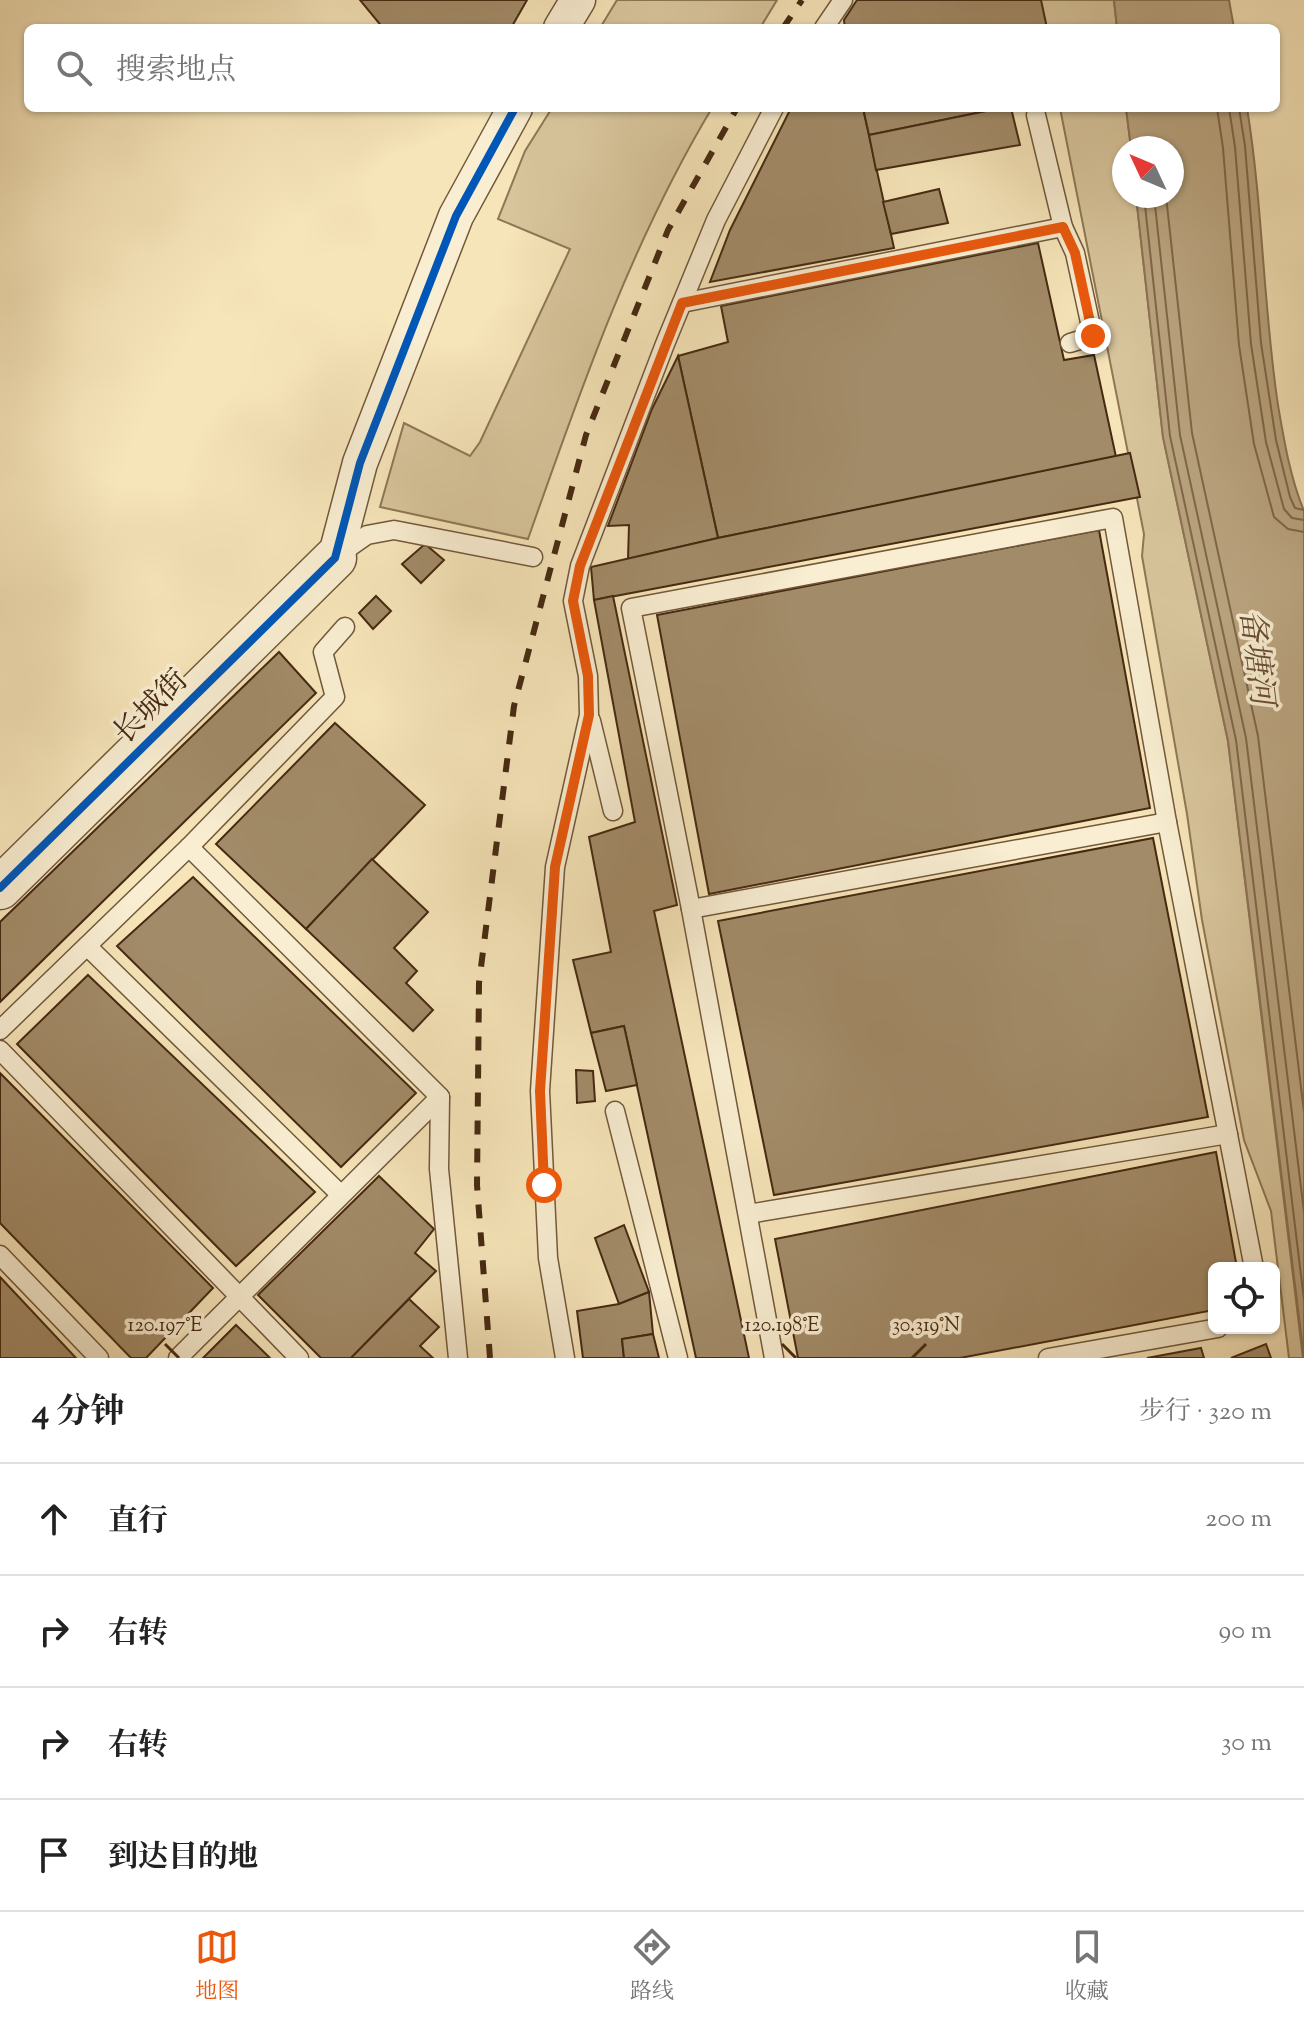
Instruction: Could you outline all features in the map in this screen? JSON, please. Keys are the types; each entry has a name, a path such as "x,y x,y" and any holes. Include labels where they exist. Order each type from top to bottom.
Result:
{"street":[{"path":"563,24 578,0"},
{"path":"335,558 360,463 456,216 513,112"},
{"name":"长城街","path":"0,888 335,558"}],"lane":[{"path":"827,24 843,0"},
{"path":"613,811 589,715 588,676 573,601 576,565 716,220 772,112"},
{"path":"1036,115 1063,227 1075,253 1093,336 1070,343"},
{"path":"682,303 1063,227"},
{"path":"774,1358 691,909 631,608 1113,518 1167,822 1253,1262"},
{"path":"335,558 367,535 394,530 533,557"},
{"path":"0,1030 189,847 335,697 323,652 345,627"},
{"path":"565,1358 548,1258 540,1091 555,867 589,715"},
{"path":"691,909 1167,822"},
{"path":"189,847 440,1097 439,1169 458,1358"},
{"path":"87,946 341,1195"},
{"path":"0,1050 299,1358"},
{"path":"178,1358 440,1097"},
{"path":"615,1111 678,1358"},
{"path":"748,1214 1228,1134"},
{"path":"0,1255 99,1358"},
{"path":"1048,1358 1208,1330"}],"shaded area":[{"path":"617,0 777,0 762,24 602,24"},
{"path":"1039,0 1114,0 1117,24 1043,24"},
{"path":"549,112 710,112 656,211 609,319 528,539 380,507 404,423 470,456 480,442 570,249 498,219 525,151"},
{"path":"1061,112 1126,112 1130,136 1112,136 1112,208 1137,208 1163,437 1228,741 1303,1358 1289,1358 1280,1262 1277,1262 1271,1211 1244,1140 1202,920 1187,814 1142,556 1144,534"}],"water":[{"path":"1114,0 1229,0 1233,24 1117,24"},
{"name":"备塘河","path":"1126,112 1248,112 1278,405 1291,472 1304,511 1304,1358 1228,741 1163,437 1137,208 1184,208 1184,136 1130,136"}],"building":[{"path":"360,0 527,0 513,24 380,24"},
{"path":"857,0 1041,0 1046,24 844,24"},
{"path":"789,112 864,112 894,248 710,282 730,230"},
{"path":"864,112 981,112 869,135"},
{"path":"981,112 1012,112 1020,145 876,170 869,135"},
{"path":"939,189 948,223 891,234 883,202"},
{"path":"1038,243 1064,360 1094,355 1116,457 718,538 678,356 728,342 721,306"},
{"path":"678,356 718,538 628,559 629,525 608,526 652,409"},
{"path":"1130,453 1140,497 594,600 591,567"},
{"path":"1099,530 1150,808 709,894 657,615"},
{"path":"425,544 444,560 421,583 402,564"},
{"path":"376,596 391,611 373,629 359,613"},
{"path":"613,596 677,905 654,911 749,1358 696,1358 624,1026 591,1033 573,960 611,952 589,837 635,822 594,600"},
{"path":"279,652 316,693 0,1002 0,922"},
{"path":"335,723 425,805 306,929 216,844"},
{"path":"1153,838 1208,1117 774,1195 718,921"},
{"path":"372,859 428,912 394,948 417,971 406,983 433,1010 413,1031 306,929"},
{"path":"193,877 416,1093 341,1167 117,946"},
{"path":"88,975 315,1192 236,1266 17,1044"},
{"path":"624,1026 637,1085 606,1091 591,1033"},
{"path":"576,1070 593,1071 595,1101 577,1103"},
{"path":"0,1073 213,1288 146,1358 131,1358 0,1223"},
{"path":"1216,1152 1236,1262 1208,1262 1208,1311 960,1358 798,1358 775,1239"},
{"path":"379,1176 434,1229 415,1253 436,1271 351,1358 321,1358 258,1295"},
{"path":"624,1225 649,1292 619,1304 595,1238"},
{"path":"0,1277 76,1358 0,1358"},
{"path":"649,1292 653,1334 622,1339 624,1358 583,1358 577,1311 619,1304"},
{"path":"409,1299 439,1327 420,1346 433,1358 351,1358"},
{"path":"236,1325 270,1358 203,1358"},
{"path":"653,1334 659,1358 624,1358 622,1339"},
{"path":"1266,1344 1271,1358 1231,1358"},
{"path":"1201,1348 1204,1358 1147,1358"}],"railway":[{"path":"786,24 802,0"},
{"path":"490,1358 477,1185 479,983 514,706 586,435 668,230 735,112"}],"cycle path":[{"path":"0,888 335,558 360,463 456,216 513,112"}],"route":[{"path":"544,1185 540,1091 555,867 589,715 588,676 573,601 580,566 682,303 1063,227 1075,253 1093,336"}]}
